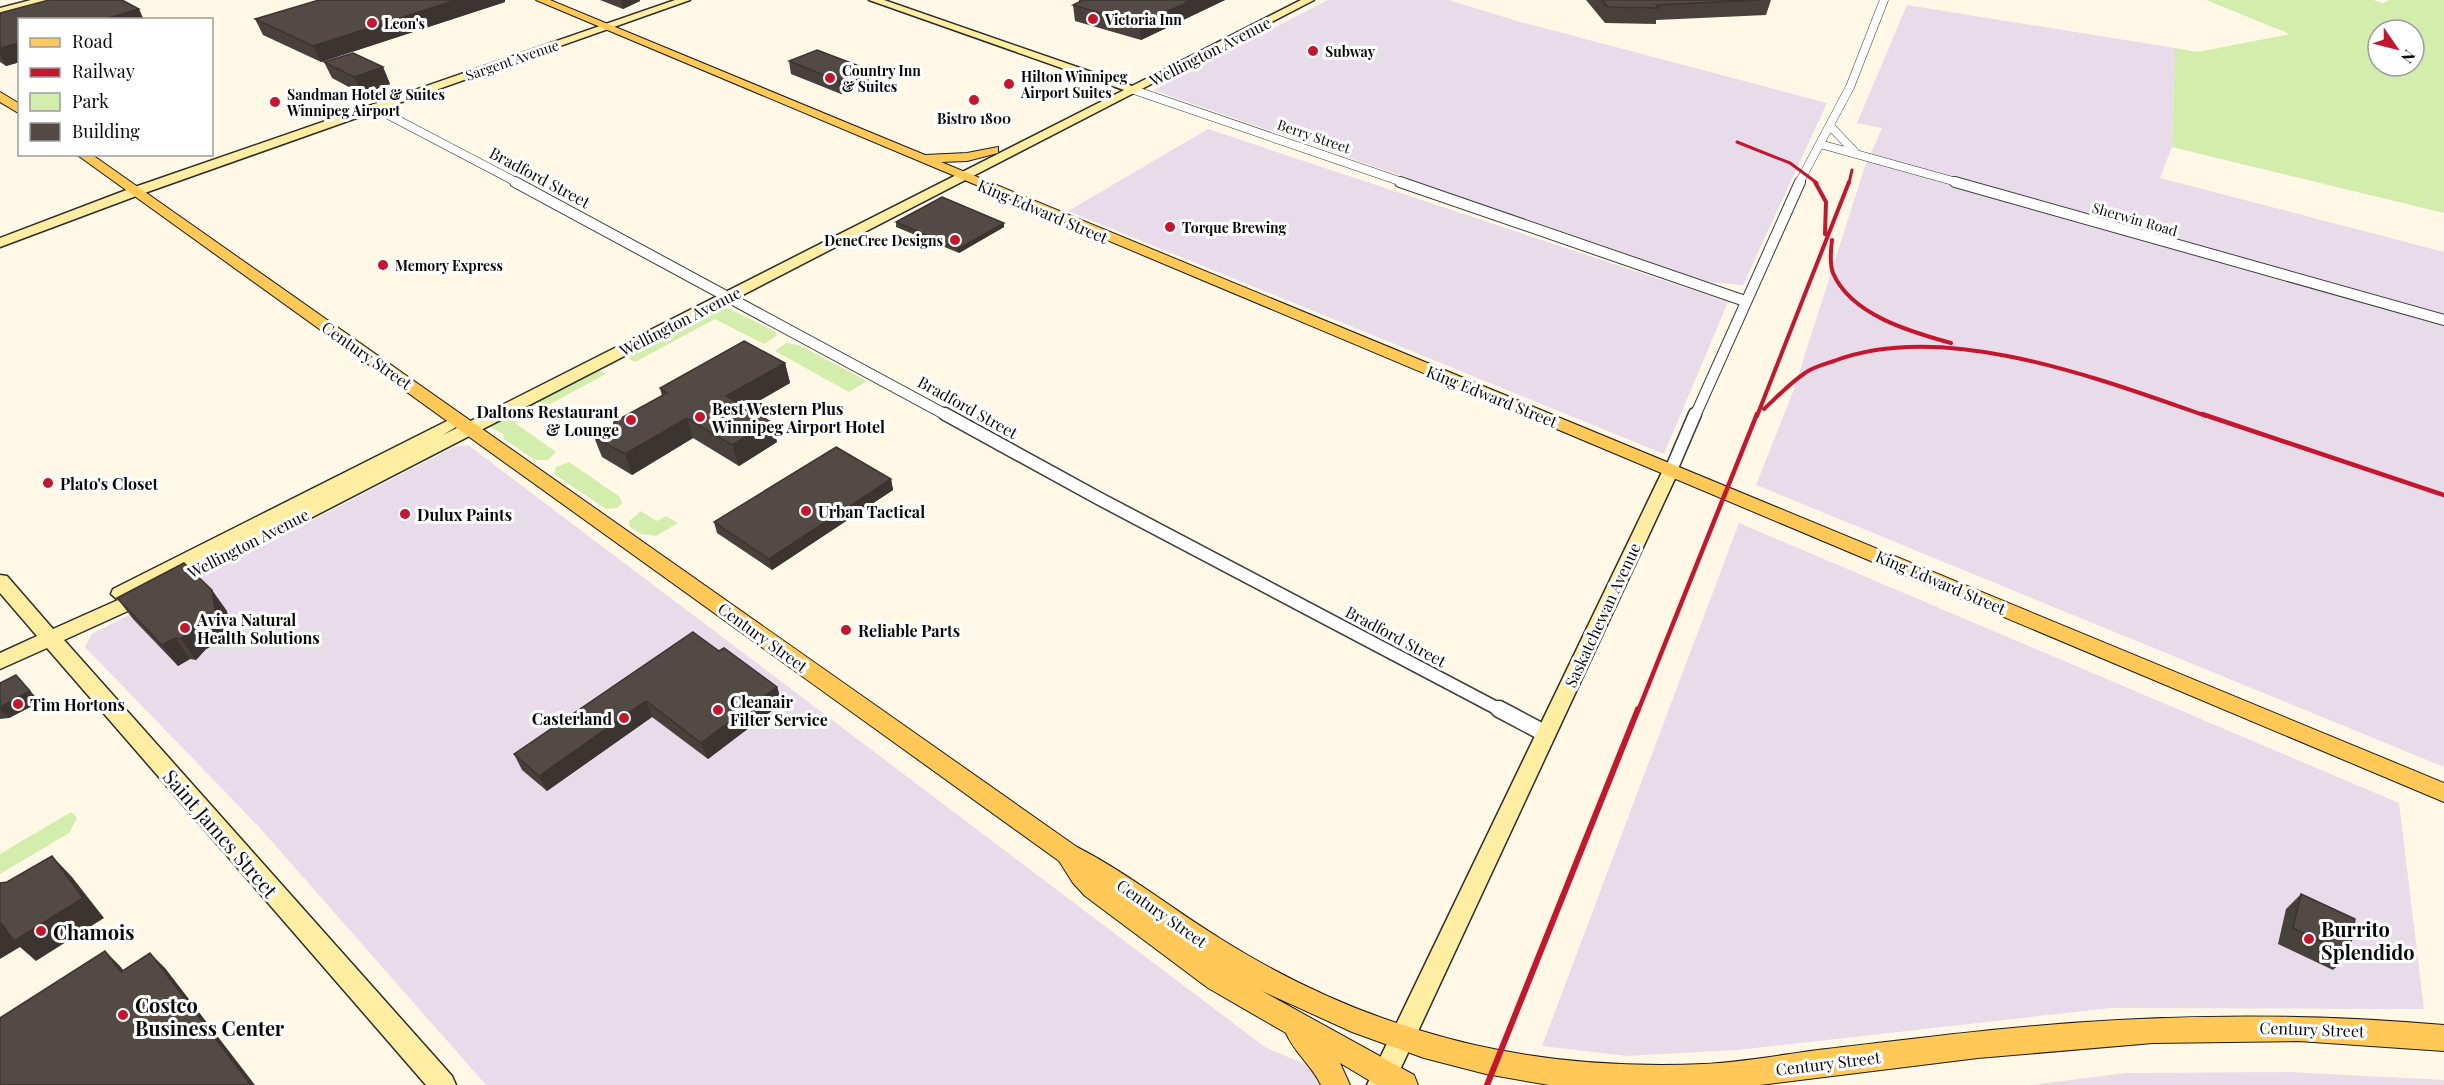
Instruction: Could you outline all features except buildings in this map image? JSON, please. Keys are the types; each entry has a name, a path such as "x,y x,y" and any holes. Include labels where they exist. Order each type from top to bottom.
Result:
{"main road":[{"path":"0,11 42,0"},
{"name":"King Edward Street","path":"541,0 2444,793"},
{"name":"Sargent Avenue","path":"0,243 33,228 134,192 685,0"},
{"name":"Berry Street","path":"874,0 1128,88"},
{"name":"Wellington Avenue","path":"0,662 49,637 91,623 466,424 1128,88 1212,41 1293,0"},
{"name":"Wellington Avenue","path":"956,174 993,150 1224,44 1310,0"},
{"path":"1212,41 1224,44"},
{"path":"0,96 18,109"},
{"path":"916,157 956,159 993,150"},
{"name":"Century Street","path":"85,156 466,424 1068,854 1100,869 1214,948 1259,974 1327,1008 1402,1037 1455,1054 1496,1063 1604,1081 1710,1077 2045,1038 2174,1028 2317,1028 2444,1038"},
{"name":"Sargent Avenue","path":"0,236 33,228"},
{"name":"Saskatchewan Avenue","path":"1390,1081 1402,1037 1671,470"},
{"name":"Saint James Street","path":"0,581 443,1085"},
{"path":"1068,854 1082,876 1118,908 1216,979 1390,1081"},
{"path":"1288,1020 1322,1058 1336,1085"}],"street":[{"name":"Saskatchewan Avenue","path":"1671,470 1745,301 1820,144 1850,87 1884,0"},
{"name":"Berry Street","path":"1128,88 1745,301"},
{"name":"Bradford Street","path":"375,108 724,293 1098,498 1546,734"},
{"path":"1830,126 1849,148 1871,159"},
{"name":"Sherwin Road","path":"1820,144 2444,320"}],"shaded area":[{"path":"1328,0 1449,0 1517,21 1827,103 1743,285 1708,282 1153,90"},
{"path":"1907,5 2175,48 2172,147 2160,178 2444,252 2444,767 1756,485 1793,392 1864,169 1882,128 1857,123"},
{"path":"1208,129 1728,302 1664,454 1068,211"},
{"path":"468,445 1265,1047 1353,1085 486,1085 259,827 85,647 92,634 454,447"},
{"path":"1739,523 2399,803 2424,1009 2111,1008 1737,1050 1627,1056 1542,1046"},
{"path":"2289,1072 2444,1080 2444,1085 2030,1085 2126,1073"}],"green space":[{"path":"2206,0 2373,0 2383,3 2390,0 2444,0 2444,213 2172,147 2175,48 2197,52 2290,34"},
{"path":"724,306 776,332 776,336 764,344 715,319 635,362 626,357"},
{"path":"786,343 799,345 867,381 849,392 775,351"},
{"path":"599,370 606,374 515,423 556,452 548,460 535,460 504,439 503,434 490,427"},
{"path":"569,462 620,497 622,503 617,508 606,509 554,474 556,467"},
{"path":"641,511 657,521 666,516 678,523 656,536 641,534 630,527 629,521"},
{"path":"71,812 77,818 69,833 0,874 0,854"}],"railway":[{"path":"1737,142 1790,163 1817,183"},
{"path":"1849,183 1852,170"},
{"path":"1815,182 1826,202 1825,234"},
{"path":"1757,416 1849,182"},
{"path":"1832,240 1833,273 1853,300 1884,320 1951,343"},
{"path":"1764,409 1794,381 1815,367 1877,350 1924,347 1972,350 2022,359 2071,371 2206,416"},
{"path":"1638,711 1757,414"},
{"path":"2202,414 2444,495"},
{"path":"1487,1085 1638,709"}],"place":[{"name":"Victoria Inn","path":"1093,19"},
{"name":"Leon's","path":"372,23"},
{"name":"Subway","path":"1313,51"},
{"name":"Country Inn & Suites","path":"830,78"},
{"name":"Hilton Winnipeg Airport Suites","path":"1009,84"},
{"name":"Bistro 1800","path":"974,100"},
{"name":"Sandman Hotel & Suites Winnipeg Airport","path":"275,102"},
{"name":"Torque Brewing","path":"1170,227"},
{"name":"DeneCree Designs","path":"955,240"},
{"name":"Memory Express","path":"383,265"},
{"name":"Best Western Plus Winnipeg Airport Hotel","path":"700,417"},
{"name":"Daltons Restaurant & Lounge","path":"631,420"},
{"name":"Plato's Closet","path":"48,483"},
{"name":"Urban Tactical","path":"806,511"},
{"name":"Dulux Paints","path":"405,514"},
{"name":"Aviva Natural Health Solutions","path":"185,628"},
{"name":"Reliable Parts","path":"846,630"},
{"name":"Tim Hortons","path":"18,704"},
{"name":"Cleanair Filter Service","path":"718,710"},
{"name":"Casterland","path":"624,718"},
{"name":"Chamois","path":"41,931"},
{"name":"Burrito Splendido","path":"2309,939"},
{"name":"Costco Business Center","path":"123,1015"}]}
